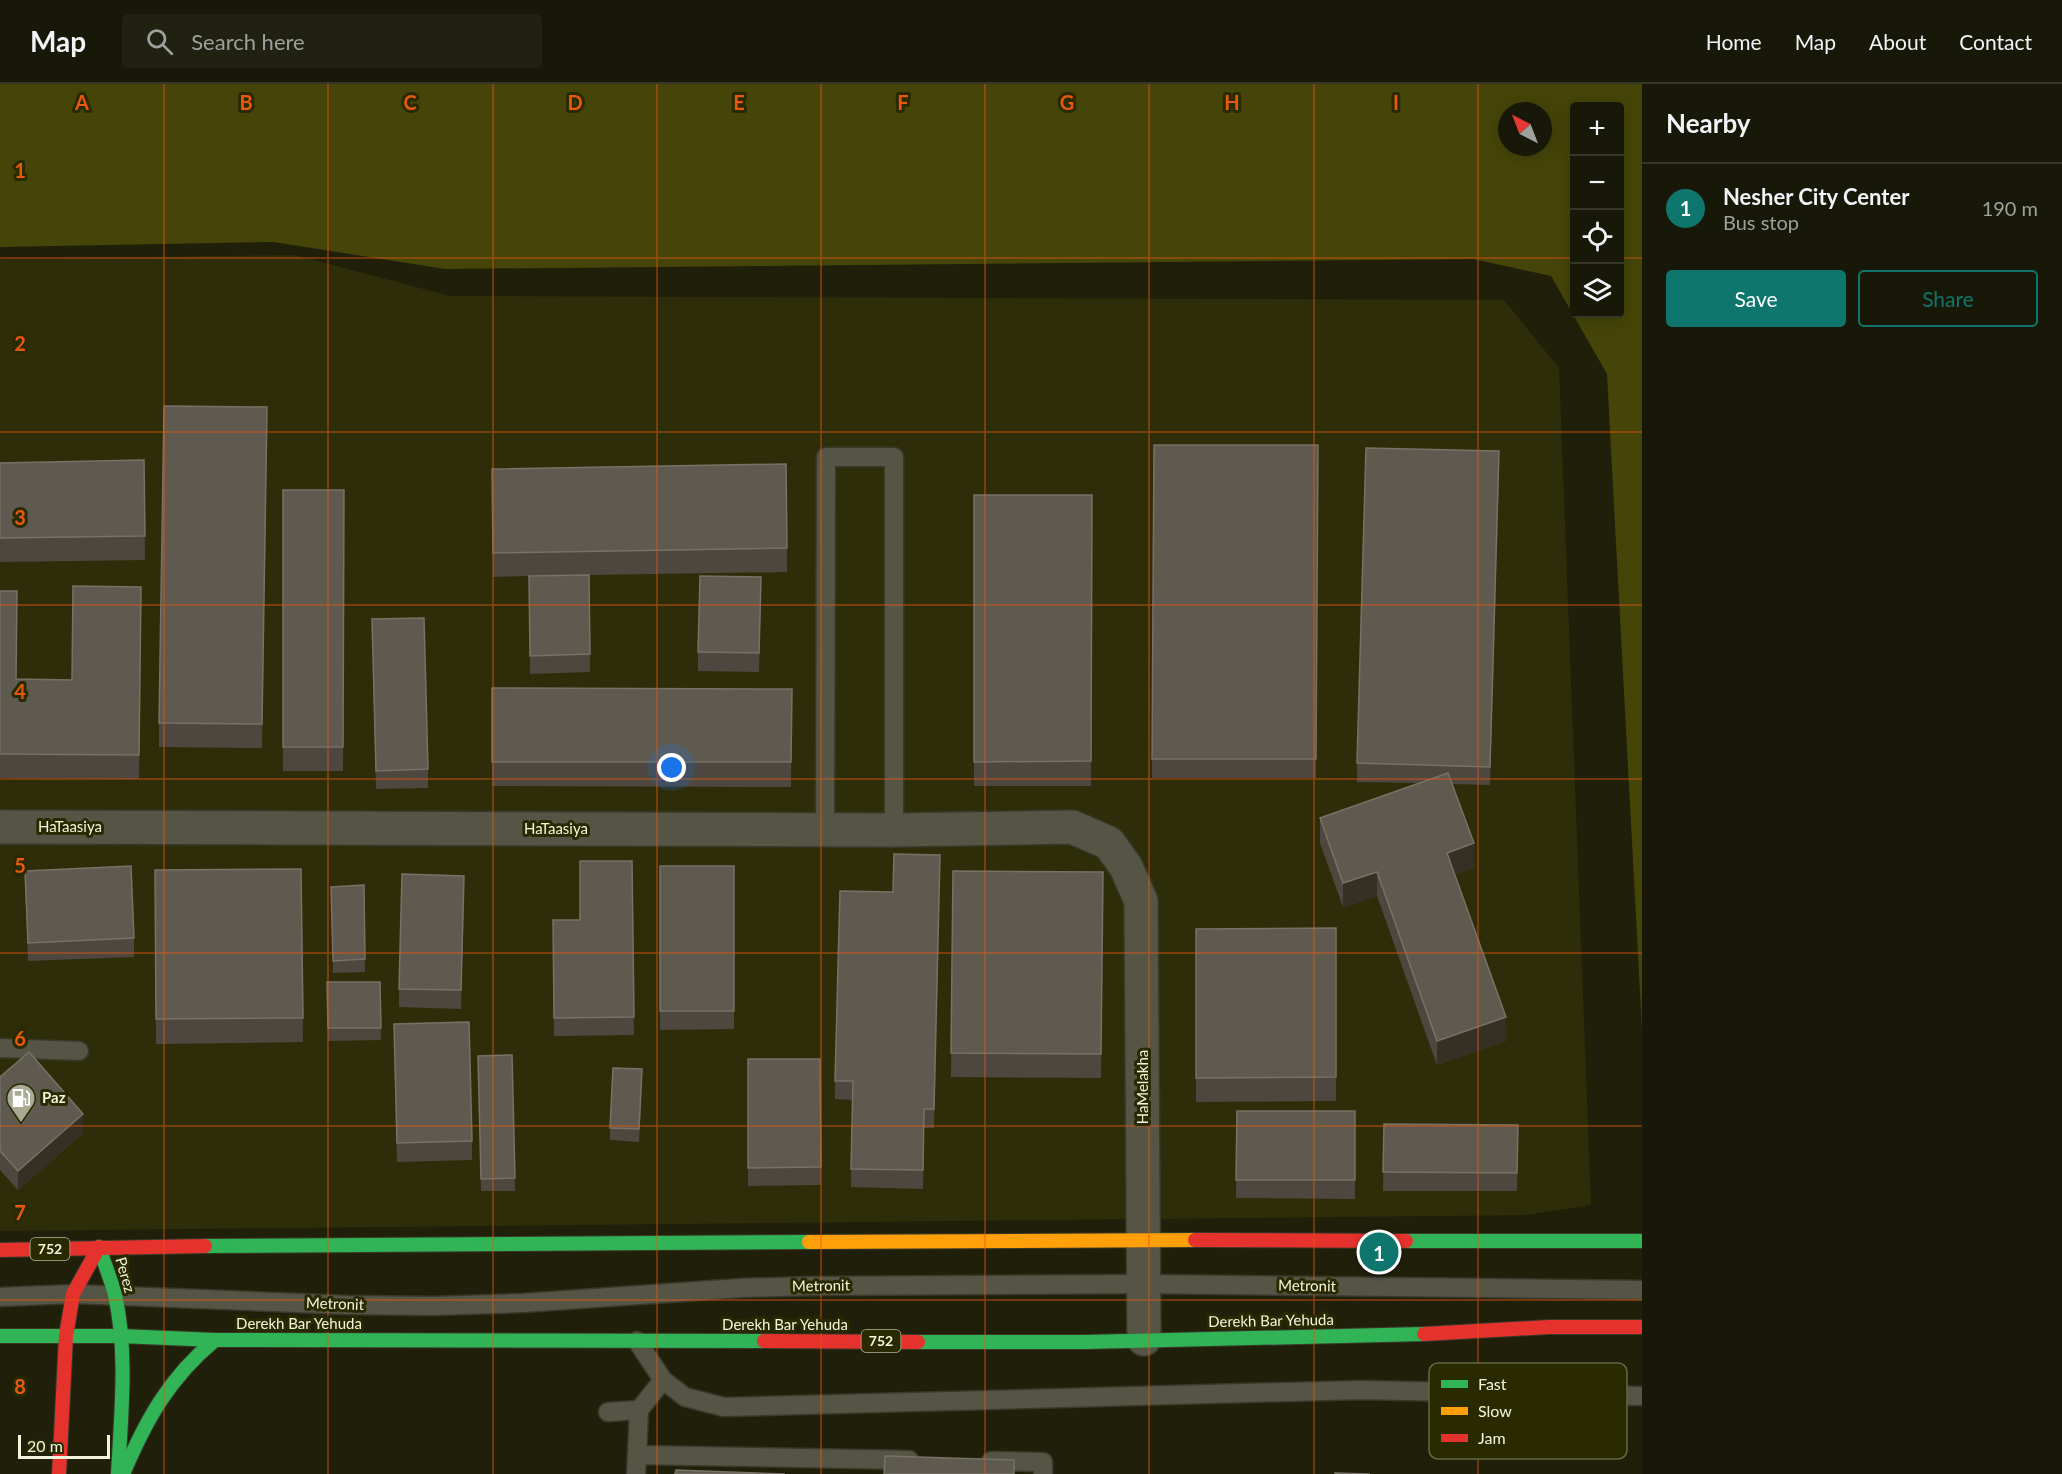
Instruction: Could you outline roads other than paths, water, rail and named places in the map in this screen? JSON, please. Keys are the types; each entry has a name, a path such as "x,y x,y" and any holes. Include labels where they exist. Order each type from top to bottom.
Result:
{"main road":[{"name":"752","path":"0,1250 99,1247 1143,1240 1642,1241"},
{"name":"Perez","path":"59,1474 66,1336 73,1294 99,1247"},
{"name":"Perez","path":"99,1247 115,1295 120,1336 118,1474"},
{"name":"Derekh Bar Yehuda","path":"0,1336 120,1336 215,1340 1084,1342 1408,1335 1549,1327 1642,1327"},
{"path":"123,1474 148,1416 166,1390 197,1354 215,1340"}],"street":[{"name":"HaTaasiya","path":"0,827 894,830 1072,827 1109,843"},
{"name":"HaMelakha","path":"1109,843 1126,867 1141,901 1144,1339"}],"lane":[{"path":"825,829 826,457 894,457 894,830"},
{"path":"0,1048 79,1051"},
{"name":"Metronit","path":"0,1297 73,1294 348,1305 433,1306 522,1303 741,1288 1144,1284 1642,1290"},
{"path":"637,1341 663,1380 685,1397 724,1407 1360,1390 1429,1391"},
{"path":"636,1474 639,1410 663,1380"},
{"path":"1627,1396 1642,1396"},
{"path":"608,1412 639,1410"},
{"path":"637,1455 924,1460"},
{"path":"972,1461 1043,1462 1043,1474"}],"place":[{"name":"Paz","path":"21,1124"},
{"name":"Nesher City Center","path":"1379,1252"}]}
